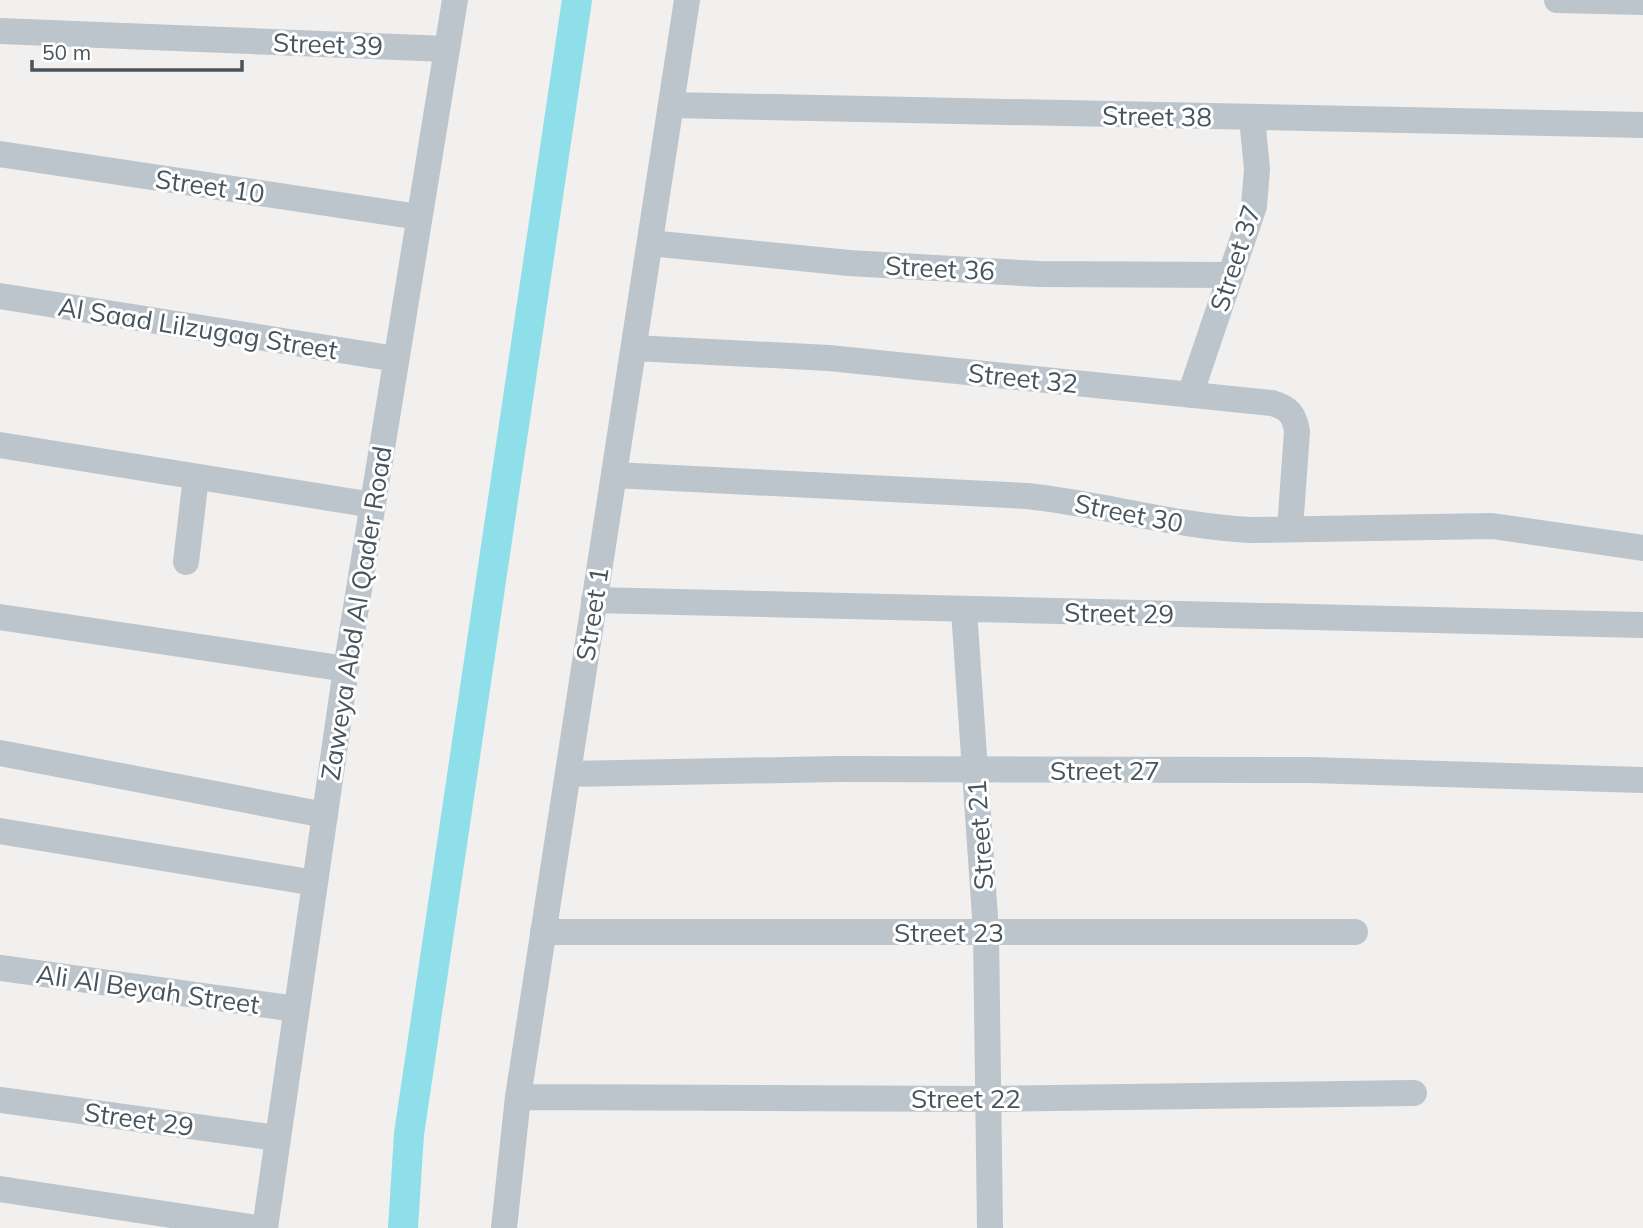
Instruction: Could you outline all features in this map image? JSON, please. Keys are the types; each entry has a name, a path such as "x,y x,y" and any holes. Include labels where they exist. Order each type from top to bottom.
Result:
{"street":[{"name":"Zaweya Abd Al Qader Road","path":"265,1228 346,669 455,0"},
{"name":"Street 1","path":"504,1228 518,1097 687,0"},
{"path":"1557,0 1643,2"},
{"name":"Street 39","path":"0,31 447,49"},
{"name":"Street 38","path":"671,105 1643,125"},
{"name":"Street 37","path":"1190,395 1254,206 1257,187 1252,118"},
{"name":"Street 10","path":"0,155 419,216"},
{"name":"Street 36","path":"650,243 849,263 1039,274 1230,275"},
{"name":"Al Saad Lilzugag Street","path":"0,296 396,359"},
{"name":"Street 32","path":"634,348 829,358 1272,403 1285,407 1295,417 1297,431 1290,529"},
{"path":"0,445 373,505"},
{"name":"Street 30","path":"614,475 1027,496 1083,503 1211,528 1250,530 1492,526 1643,548"},
{"path":"186,562 197,477"},
{"name":"Street 29","path":"594,600 1643,625"},
{"name":"Street 21","path":"964,610 986,932 990,1228"},
{"path":"0,617 346,669"},
{"path":"0,753 325,815"},
{"name":"Street 27","path":"568,774 837,769 1310,770 1643,780"},
{"path":"0,831 315,883"},
{"name":"Street 23","path":"543,932 1355,932"},
{"name":"Ali Al Beyah Street","path":"0,968 296,1009"},
{"name":"Street 22","path":"518,1097 988,1099 1415,1093"},
{"name":"Street 29","path":"0,1100 277,1138"},
{"path":"0,1189 257,1228"}],"waterway":[{"path":"403,1228 409,1134 577,0"}]}
